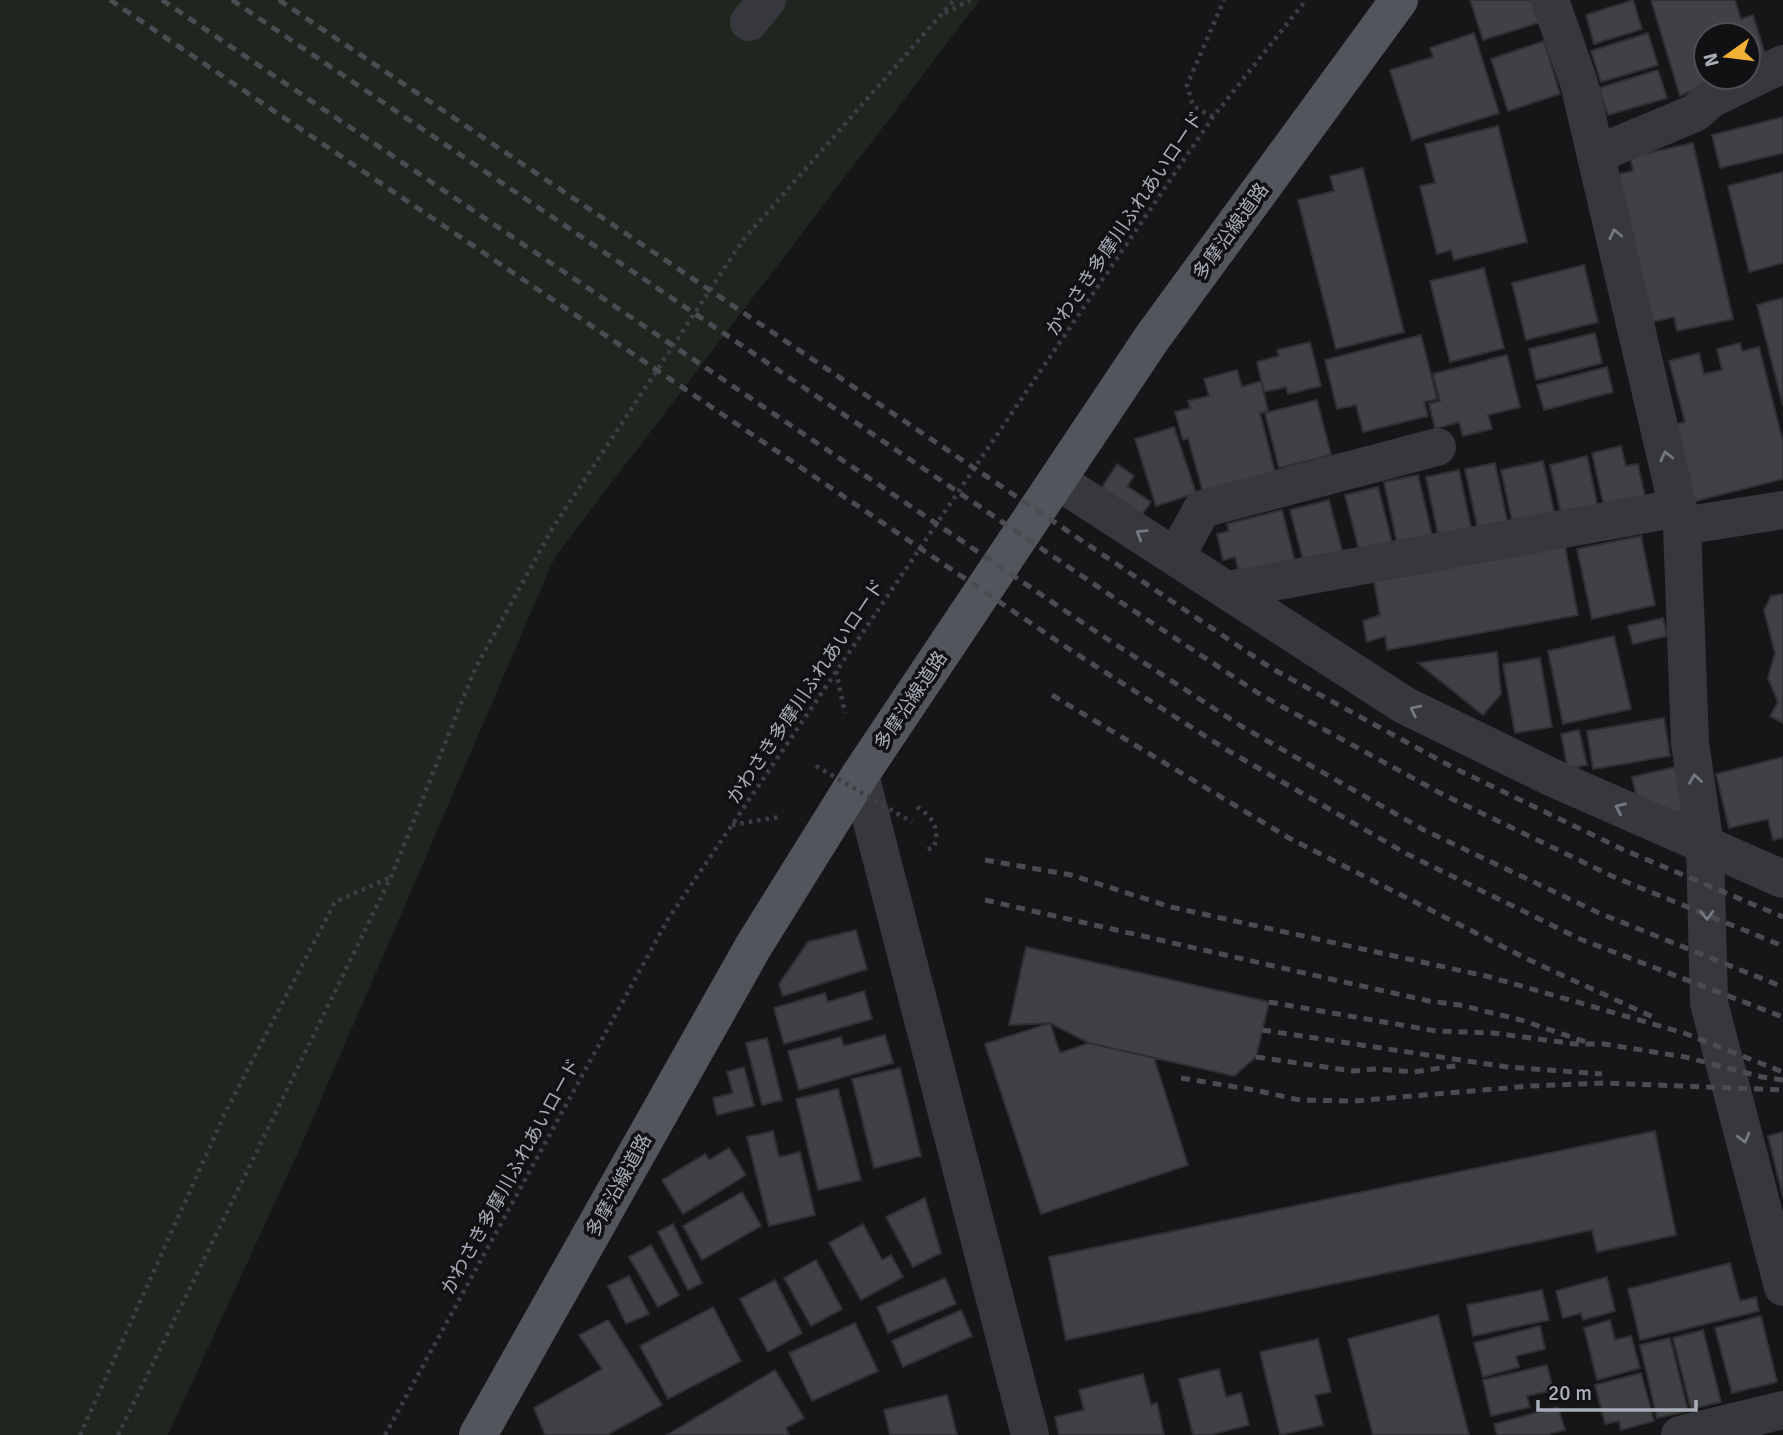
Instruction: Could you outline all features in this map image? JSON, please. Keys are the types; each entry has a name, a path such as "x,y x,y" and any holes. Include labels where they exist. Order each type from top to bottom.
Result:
{"main road":[{"name":"多摩沿線道路","path":"478,1435 753,947 860,775 1152,338 1399,0"}],"street":[{"path":"1550,0 1579,83 1597,154 1680,517 1690,743 1705,846 1709,1003 1783,1287"},
{"path":"1597,154 1695,113 1711,99 1783,64"},
{"path":"1176,556 1202,509 1437,447"},
{"path":"1058,481 1405,705 1551,777 1783,879"},
{"path":"1228,590 1680,517 1783,510"},
{"path":"860,775 1030,1435"},
{"path":"1681,1435 1783,1410"}],"path":[{"path":"118,1435 391,877 474,669 552,529 743,240 954,0"},
{"path":"944,14 970,0"},
{"path":"1213,117 1193,106 1187,86 1224,0"},
{"name":"かわさき多摩川ふれあいロード","path":"385,1435 667,919 1213,117 1306,0"},
{"path":"836,671 846,716"},
{"path":"816,766 912,822"},
{"path":"732,825 787,816"},
{"path":"80,1435 226,1111 335,902 391,877"}],"shaded area":[{"path":"0,0 980,0 555,557 305,1137 168,1435 0,1435"}],"building":[{"path":"1470,0 1532,0 1541,22 1483,40"},
{"path":"1633,0 1642,29 1594,44 1586,15"},
{"path":"1651,0 1735,0 1741,19 1753,15 1755,21 1692,21 1692,91 1680,96"},
{"path":"1474,33 1499,113 1412,140 1390,70 1433,57 1430,48"},
{"path":"1648,33 1658,65 1601,82 1591,51"},
{"path":"1544,41 1560,94 1508,111 1491,59"},
{"path":"1658,70 1667,98 1608,115 1599,88"},
{"path":"1783,117 1783,153 1720,168 1712,135"},
{"path":"1498,126 1527,242 1454,260 1451,250 1437,254 1420,186 1435,183 1425,144"},
{"path":"1693,143 1733,319 1677,331 1674,317 1652,322 1618,174 1633,171 1630,157"},
{"path":"1363,168 1404,332 1336,349 1298,200 1334,191 1330,176"},
{"path":"1783,172 1783,263 1749,272 1728,186"},
{"path":"1584,265 1598,322 1526,340 1512,283"},
{"path":"1484,268 1504,348 1450,362 1430,281"},
{"path":"1783,298 1783,406 1757,305"},
{"path":"1595,333 1602,363 1536,380 1529,349"},
{"path":"1421,335 1437,399 1424,402 1428,416 1363,432 1356,405 1337,409 1325,360"},
{"path":"1310,342 1321,386 1288,394 1286,387 1264,392 1257,362 1279,356 1277,350"},
{"path":"1740,343 1742,351 1759,347 1783,442 1783,479 1692,502 1673,425 1685,422 1669,361 1699,353 1704,374 1722,370 1717,349"},
{"path":"1507,355 1520,407 1488,415 1492,429 1463,436 1459,422 1435,429 1429,404 1440,401 1433,374"},
{"path":"1607,367 1613,392 1544,410 1537,385"},
{"path":"1237,370 1242,387 1261,381 1268,411 1260,413 1275,472 1203,492 1188,438 1183,440 1175,412 1190,408 1188,401 1209,396 1204,379"},
{"path":"1317,400 1331,455 1279,468 1265,413"},
{"path":"1174,427 1196,493 1156,506 1135,439"},
{"path":"1621,446 1626,466 1638,464 1647,506 1606,515 1592,453"},
{"path":"1587,456 1599,513 1563,522 1550,465"},
{"path":"1543,461 1556,521 1514,530 1501,470"},
{"path":"1495,463 1509,529 1479,535 1465,469"},
{"path":"1117,464 1134,476 1127,486 1151,502 1141,516 1101,489"},
{"path":"1459,470 1473,537 1440,544 1426,477"},
{"path":"1418,475 1433,540 1398,548 1384,482"},
{"path":"1378,487 1394,550 1361,558 1345,495"},
{"path":"1329,500 1344,558 1305,568 1290,510"},
{"path":"1282,510 1297,570 1240,576 1235,557 1223,560 1217,534 1229,531 1227,524"},
{"path":"1641,536 1655,605 1592,619 1577,549"},
{"path":"1564,541 1578,615 1387,650 1385,636 1367,642 1363,621 1380,615 1373,576"},
{"path":"1783,594 1783,723 1770,716 1778,702 1768,678 1775,653 1764,610 1771,596"},
{"path":"1663,618 1667,636 1633,644 1628,626"},
{"path":"1614,636 1631,709 1563,724 1548,651"},
{"path":"1497,652 1501,694 1483,715 1418,663"},
{"path":"1540,658 1552,727 1515,733 1503,664"},
{"path":"1664,718 1670,756 1593,769 1587,731"},
{"path":"1579,730 1587,765 1568,769 1561,734"},
{"path":"1783,757 1783,838 1773,840 1768,819 1729,828 1716,774"},
{"path":"1676,767 1685,812 1660,817 1639,807 1632,777"},
{"path":"856,930 867,969 783,996 779,984 808,942"},
{"path":"1026,947 1269,1002 1256,1057 1234,1076 1089,1043 1050,1023 1009,1025"},
{"path":"864,991 872,1019 784,1044 774,1008 825,993 828,1002"},
{"path":"1050,1023 1060,1053 1089,1043 1154,1058 1188,1165 1041,1214 985,1044"},
{"path":"885,1035 893,1063 799,1090 788,1051 841,1037 844,1046"},
{"path":"767,1038 782,1100 762,1105 746,1043"},
{"path":"744,1067 754,1106 717,1115 713,1098 733,1093 727,1072"},
{"path":"900,1068 921,1156 874,1168 852,1079"},
{"path":"838,1089 861,1180 818,1190 796,1099"},
{"path":"773,1131 779,1157 800,1152 815,1215 769,1226 747,1137"},
{"path":"1655,1131 1676,1235 1597,1252 1592,1230 1066,1340 1049,1257"},
{"path":"1783,1132 1783,1197 1768,1136"},
{"path":"729,1148 746,1175 683,1214 662,1180 705,1154 709,1160"},
{"path":"742,1192 761,1226 702,1260 683,1226"},
{"path":"925,1198 941,1253 913,1267 886,1217"},
{"path":"673,1224 702,1283 688,1290 658,1232"},
{"path":"863,1224 882,1260 891,1255 903,1277 861,1300 829,1243"},
{"path":"651,1245 679,1295 658,1307 629,1257"},
{"path":"816,1260 842,1309 811,1326 784,1278"},
{"path":"1730,1263 1740,1301 1756,1297 1759,1311 1640,1340 1628,1289"},
{"path":"629,1276 649,1314 626,1324 608,1286"},
{"path":"1607,1277 1615,1311 1583,1320 1581,1313 1563,1318 1556,1291"},
{"path":"945,1278 956,1304 888,1333 877,1307"},
{"path":"775,1280 802,1333 768,1352 740,1299"},
{"path":"1542,1290 1549,1320 1473,1336 1467,1305"},
{"path":"713,1307 741,1361 668,1399 640,1346"},
{"path":"961,1310 972,1336 903,1367 892,1341"},
{"path":"1438,1315 1469,1435 1373,1435 1348,1339"},
{"path":"1761,1316 1777,1382 1732,1393 1715,1328"},
{"path":"608,1320 662,1405 607,1435 545,1435 534,1408 602,1369 579,1335"},
{"path":"1610,1320 1615,1340 1631,1336 1640,1368 1597,1380 1584,1328"},
{"path":"855,1323 878,1371 812,1401 789,1353"},
{"path":"1540,1326 1545,1349 1516,1356 1519,1367 1483,1377 1474,1343"},
{"path":"1703,1330 1721,1402 1691,1409 1673,1338"},
{"path":"1670,1338 1688,1411 1657,1418 1640,1345"},
{"path":"1318,1339 1331,1392 1315,1395 1323,1425 1280,1435 1260,1352"},
{"path":"1547,1365 1553,1390 1527,1396 1530,1407 1491,1416 1483,1380"},
{"path":"1219,1369 1226,1397 1241,1393 1249,1425 1210,1435 1193,1435 1179,1379"},
{"path":"775,1370 804,1418 786,1428 789,1435 667,1435"},
{"path":"1641,1373 1654,1421 1621,1430 1619,1421 1605,1424 1595,1385"},
{"path":"1143,1374 1151,1405 1157,1403 1164,1435 1059,1435 1055,1417 1084,1410 1079,1390"},
{"path":"947,1395 957,1435 890,1435 884,1410"},
{"path":"1558,1407 1565,1430 1545,1435 1497,1435 1494,1424"}],"railway":[{"path":"110,0 1072,651 1227,750 1407,854 1580,939 1783,1017"},
{"path":"162,0 1092,629 1241,726 1424,830 1599,913 1783,987"},
{"path":"232,0 1261,695 1442,794 1614,877 1783,946"},
{"path":"279,0 1271,668 1452,767 1624,850 1783,917"},
{"path":"1052,695 1289,838 1527,959 1653,1017"},
{"path":"985,860 1071,875 1171,907 1490,977 1684,1033 1783,1072"},
{"path":"985,900 1429,1001 1460,1005 1521,1020 1592,1044"},
{"path":"1269,1002 1436,1031 1493,1033 1576,1044 1604,1044 1685,1057 1783,1080"},
{"path":"1262,1030 1507,1067 1602,1074"},
{"path":"1256,1057 1353,1071 1377,1069 1413,1072 1461,1065"},
{"path":"1181,1078 1300,1100 1354,1101 1530,1086 1605,1083 1783,1090"}]}
